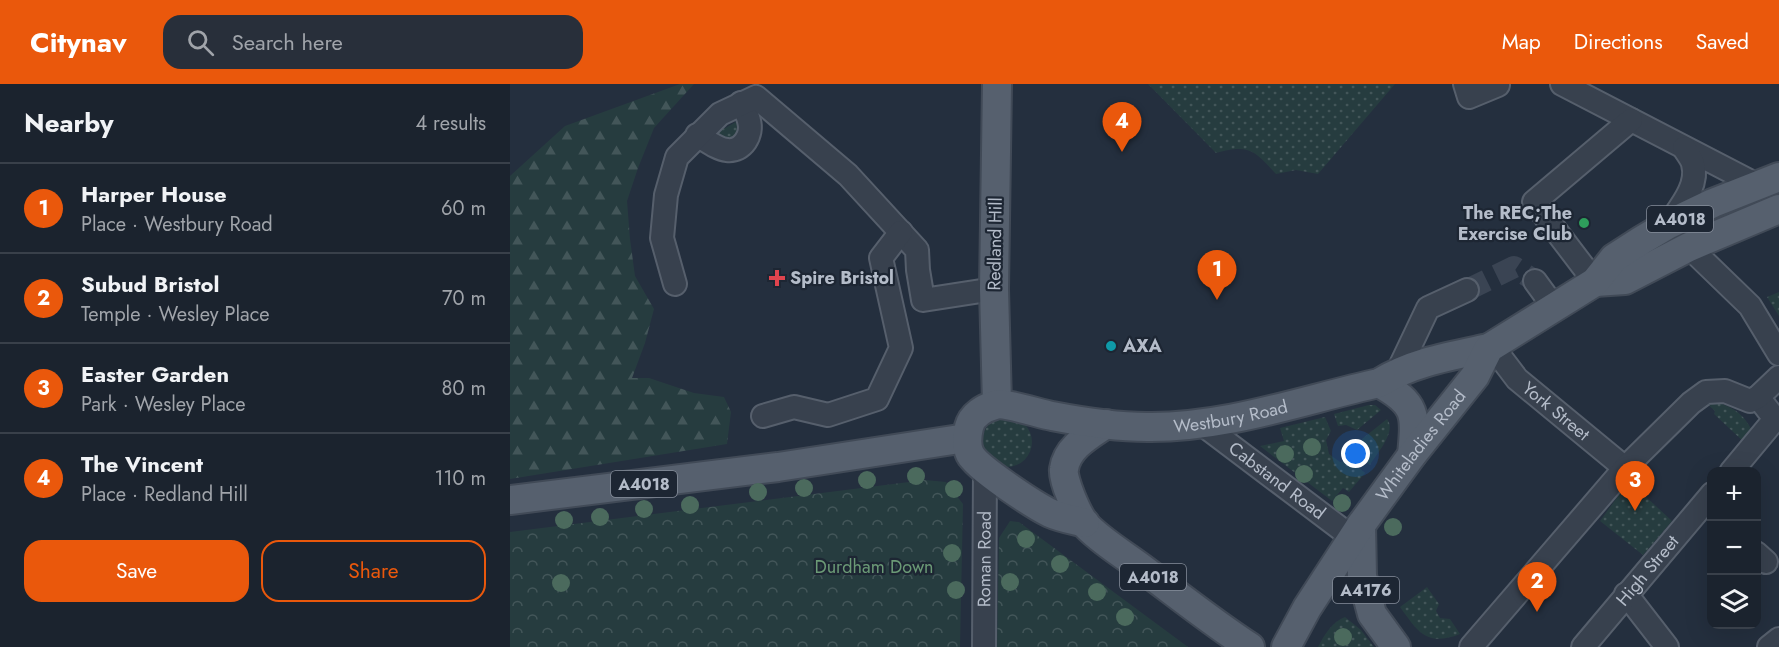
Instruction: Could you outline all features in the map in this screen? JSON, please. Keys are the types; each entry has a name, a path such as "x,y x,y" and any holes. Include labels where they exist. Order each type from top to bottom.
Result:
{"main road":[{"name":"Redland Hill","path":"997,84 994,289 998,404"},
{"name":"A4018","path":"1491,347 1595,282 1614,258 1669,224 1768,181"},
{"name":"A4018","path":"1595,282 1626,280 1689,247 1779,209"},
{"name":"Westbury Road","path":"998,404 1052,416 1106,424 1147,427 1202,424 1244,417 1388,377 1457,353 1491,347"},
{"name":"Whiteladies Road","path":"1286,647 1307,608 1357,532 1412,455 1475,376 1491,347"},
{"path":"1388,377 1395,392 1407,403 1412,412 1415,424 1412,455"},
{"path":"968,430 980,411 998,404"},
{"path":"1085,523 1068,490 1063,471 1067,457 1079,443 1106,424"},
{"name":"A4018","path":"510,500 778,467 968,430 970,454 985,470 1052,514 1085,523 1108,543 1198,610 1218,635 1250,647"},
{"name":"A4176","path":"1357,532 1362,576 1372,614 1396,647"}],"street":[{"path":"1562,84 1684,148 1768,181"},
{"path":"748,95 848,175 917,250 923,300 994,289"},
{"path":"697,135 726,150 744,145 750,123 748,95"},
{"path":"675,284 662,238 666,195 677,157 720,114 748,95"},
{"path":"1595,282 1534,202 1631,120"},
{"path":"1669,224 1694,182 1694,164 1684,148"},
{"path":"763,416 794,407 828,415 877,399 901,348 881,258 901,232"},
{"path":"1689,247 1750,306 1779,354"},
{"path":"1535,281 1554,307"},
{"path":"1388,377 1428,308 1467,290"},
{"name":"York Street","path":"1491,347 1517,379 1625,468"},
{"path":"1471,647 1625,468 1690,403 1706,392 1725,391 1750,401 1758,397 1779,377"},
{"path":"1736,467 1772,438 1775,419 1758,397"},
{"name":"Cabstand Road","path":"1202,424 1357,532"},
{"name":"Roman Road","path":"984,647 985,470"},
{"name":"High Street","path":"1583,647 1626,594 1707,505"},
{"path":"1626,594 1667,647"},
{"path":"1769,647 1779,639"}],"green space":[{"path":"680,84 694,84 654,128 627,201 635,276 654,309 632,378 649,378 694,393 724,397 731,412 727,444 510,479 510,176 565,126"},
{"path":"1148,84 1395,84 1318,174 1296,170 1276,174 1262,159 1250,151 1236,149 1216,153"},
{"path":"741,119 735,143 713,135"},
{"path":"1779,292 1779,316 1767,297"},
{"path":"1703,400 1727,406 1744,418 1753,432 1746,444 1714,414 1715,411"},
{"path":"1375,405 1381,410 1357,430 1346,425 1338,426 1334,414"},
{"path":"1007,417 1025,424 1032,442 1025,460 1007,467 989,460 982,442 989,424"},
{"path":"1325,417 1331,431 1326,440 1329,454 1340,462 1351,461 1365,473 1349,492 1343,488 1332,501 1260,446 1284,441 1280,428"},
{"path":"1387,419 1390,430 1388,436 1370,465 1359,456 1362,450 1362,439"},
{"name":"Durdham Down","path":"925,480 946,482 963,504 960,647 510,647 510,532"},
{"path":"1629,481 1672,521 1643,555 1600,521"},
{"path":"1010,521 1019,522 1188,647 997,647 999,538"},
{"path":"1427,587 1439,604 1436,611 1440,618 1450,619 1460,634 1439,639 1424,635 1412,624 1400,607"},
{"path":"1345,617 1361,630 1374,647 1318,647 1333,625"}],"tunnel":[{"path":"1467,290 1514,267 1535,281"}],"place":[{"name":"The Vincent","path":"1122,152"},
{"name":"The REC;The Exercise Club","path":"1584,223"},
{"name":"Spire Bristol","path":"777,278"},
{"name":"Harper House","path":"1217,300"},
{"name":"AXA","path":"1111,346"},
{"name":"Easter Garden","path":"1635,511"},
{"name":"Subud Bristol","path":"1537,612"}]}
